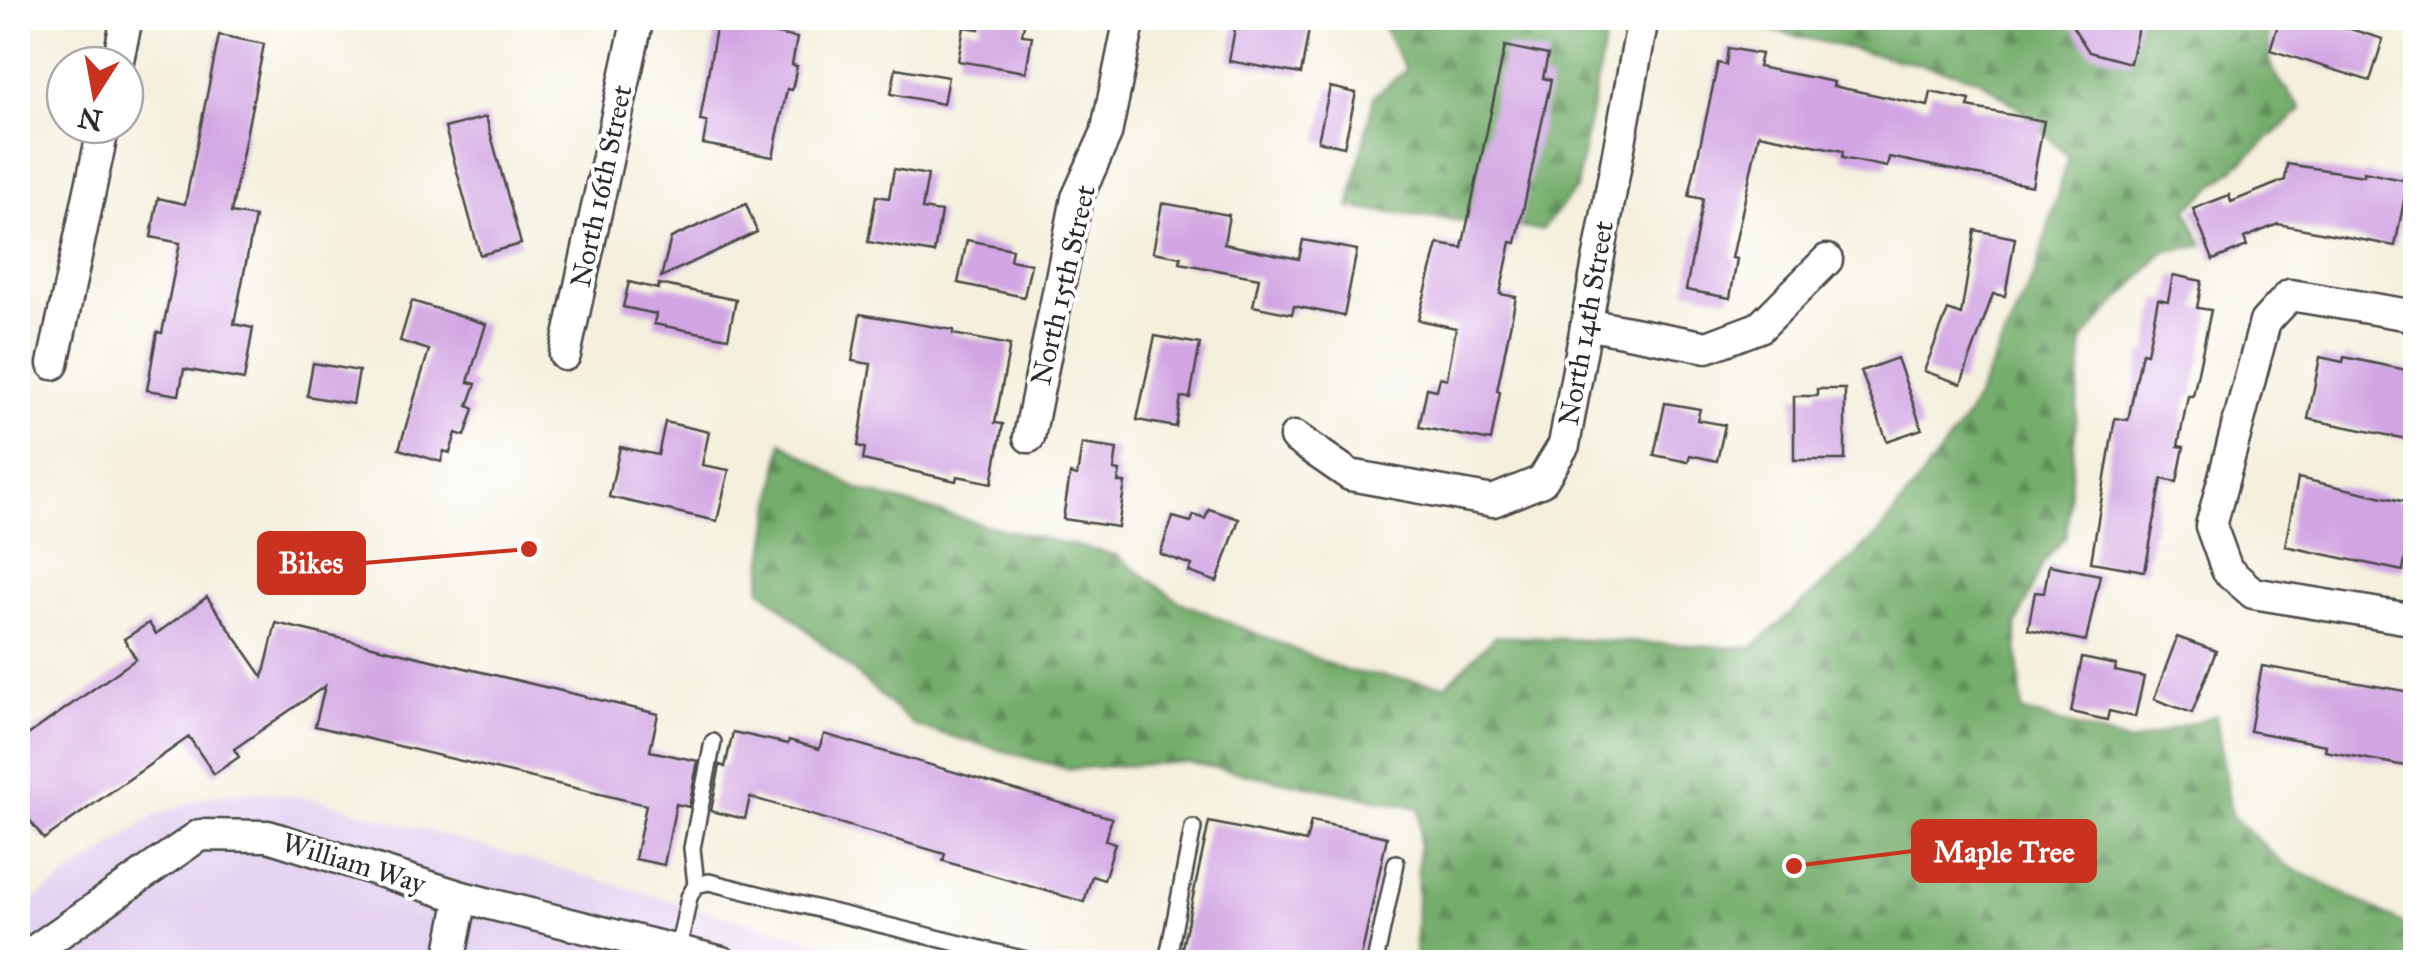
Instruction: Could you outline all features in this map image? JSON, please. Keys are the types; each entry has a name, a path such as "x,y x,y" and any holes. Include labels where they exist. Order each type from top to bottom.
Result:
{"street":[{"path":"121,45 127,18"},
{"name":"North 16th Street","path":"565,355 638,18"},
{"name":"North 15th Street","path":"1029,438 1077,198 1106,134 1130,18"},
{"name":"North 14th Street","path":"1295,437 1350,475 1493,501 1542,481 1564,446 1644,18"},
{"path":"53,364 100,145"},
{"path":"1586,324 1707,347 1760,327 1827,260"},
{"path":"2416,316 2290,295 2265,322 2211,526 2226,570 2253,593 2416,620"},
{"name":"William Way","path":"18,962 200,835 268,836 462,897 722,962"},
{"path":"449,962 462,897"}],"lane":[{"path":"678,951 689,896 696,885 692,848 713,742"},
{"path":"1167,962 1193,828"},
{"path":"1375,962 1396,863"},
{"path":"696,885 709,882 745,890 1034,962"}],"shaded area":[{"path":"254,791 315,799 889,962 18,962 18,911 156,815 209,796"}],"green space":[{"path":"1378,18 1609,18 1576,189 1542,230 1349,208 1374,96 1406,70"},
{"path":"1719,18 2270,18 2273,68 2302,110 2187,209 2203,246 2165,251 2083,339 2066,536 2043,563 2016,627 2022,711 2131,743 2216,715 2231,815 2284,864 2415,929 2415,962 1415,962 1420,808 1186,762 1068,769 915,726 760,588 782,442 859,490 1115,555 1180,602 1346,671 1446,685 1495,636 1752,648 1878,535 1968,415 2036,271 2068,157 2024,112 1978,78"}],"building":[{"path":"981,18 1025,18 1022,35 1032,36 1026,72 958,61 964,27 979,29"},
{"path":"1237,18 1311,18 1301,74 1229,61"},
{"path":"2067,18 2140,18 2130,63 2089,52"},
{"path":"2280,18 2339,18 2337,25 2383,39 2370,81 2270,50"},
{"path":"717,22 797,38 792,65 797,66 792,90 787,89 773,157 703,144 707,122 700,121"},
{"path":"219,35 264,44 231,213 255,217 234,324 253,328 244,380 184,369 179,395 147,390 180,243 151,237 158,198 185,204"},
{"path":"1505,46 1548,55 1543,78 1551,80 1516,243 1511,242 1500,294 1516,297 1491,441 1419,427 1427,388 1437,390 1440,377 1447,379 1456,328 1418,320 1438,244 1462,248"},
{"path":"1728,48 1761,54 1758,67 1834,82 1833,86 1928,106 1931,92 1970,100 1968,107 2044,121 2032,186 1889,157 1887,167 1842,158 1843,151 1759,134 1732,258 1737,259 1730,298 1686,290 1703,199 1689,196 1718,63 1726,65"},
{"path":"896,68 948,77 943,104 891,94"},
{"path":"1330,87 1356,93 1344,147 1318,141"},
{"path":"486,117 521,244 480,255 445,128"},
{"path":"2287,164 2408,181 2395,246 2278,224 2244,238 2247,246 2213,260 2193,209 2229,195 2231,202 2285,180"},
{"path":"894,169 928,175 922,209 941,212 934,253 868,242 876,196 889,198"},
{"path":"1162,203 1229,215 1224,244 1299,259 1303,240 1357,250 1344,316 1294,306 1292,314 1253,306 1259,278 1180,263 1181,257 1153,252"},
{"path":"746,204 757,232 661,277 671,238"},
{"path":"1975,230 2015,238 2005,296 1993,294 1961,384 1924,371 1948,310 1961,315"},
{"path":"967,240 1012,249 1010,260 1031,264 1024,297 958,283"},
{"path":"2173,275 2202,281 2197,308 2211,310 2178,446 2184,447 2177,482 2162,479 2145,571 2091,562 2115,418 2128,420 2158,299 2168,301"},
{"path":"629,282 658,289 659,284 736,300 728,338 654,324 656,314 623,307"},
{"path":"412,301 486,324 468,382 476,384 468,406 474,409 465,436 456,433 450,453 444,451 441,462 399,449 429,350 400,341"},
{"path":"860,314 953,330 953,334 1010,345 995,423 1003,424 992,483 957,476 956,481 863,460 865,448 858,446 871,364 852,361"},
{"path":"1155,336 1200,344 1190,398 1181,397 1176,427 1137,420"},
{"path":"2320,357 2343,362 2344,357 2416,372 2416,441 2308,419"},
{"path":"1897,358 1922,429 1887,441 1861,371"},
{"path":"313,363 359,371 353,404 307,396"},
{"path":"1817,389 1845,389 1845,460 1794,460 1794,396 1817,396"},
{"path":"1665,403 1700,409 1697,420 1725,425 1717,461 1690,455 1688,462 1654,455"},
{"path":"665,422 709,432 702,465 729,470 717,521 609,497 620,447 658,455"},
{"path":"1082,444 1117,449 1114,470 1120,471 1118,482 1125,483 1118,527 1063,519 1070,474 1077,476"},
{"path":"2298,478 2415,504 2403,571 2285,546"},
{"path":"1209,509 1239,519 1217,582 1189,572 1192,565 1160,554 1173,517 1191,522 1194,515 1205,519"},
{"path":"2049,565 2100,575 2086,641 2028,629 2035,592 2044,593"},
{"path":"207,597 263,677 276,623 658,714 650,751 698,761 689,807 676,804 664,865 635,859 646,805 315,726 325,686 234,749 239,757 214,774 189,737 44,839 29,819 18,827 18,742 136,659 124,639 149,623 156,634"},
{"path":"2177,637 2216,651 2192,713 2154,699"},
{"path":"2082,658 2116,665 2115,671 2144,677 2135,717 2109,711 2107,720 2071,712"},
{"path":"2262,666 2416,693 2416,768 2325,751 2326,745 2250,731"},
{"path":"733,732 788,744 789,740 819,749 824,734 1112,818 1105,840 1115,843 1104,880 1092,876 1084,902 943,861 945,854 750,797 745,819 711,811 720,765 725,767"},
{"path":"1311,821 1387,837 1360,962 1179,962 1209,822 1306,842"}],"place":[{"name":"Bikes","path":"529,549"},
{"name":"Maple Tree","path":"1794,866"}]}
